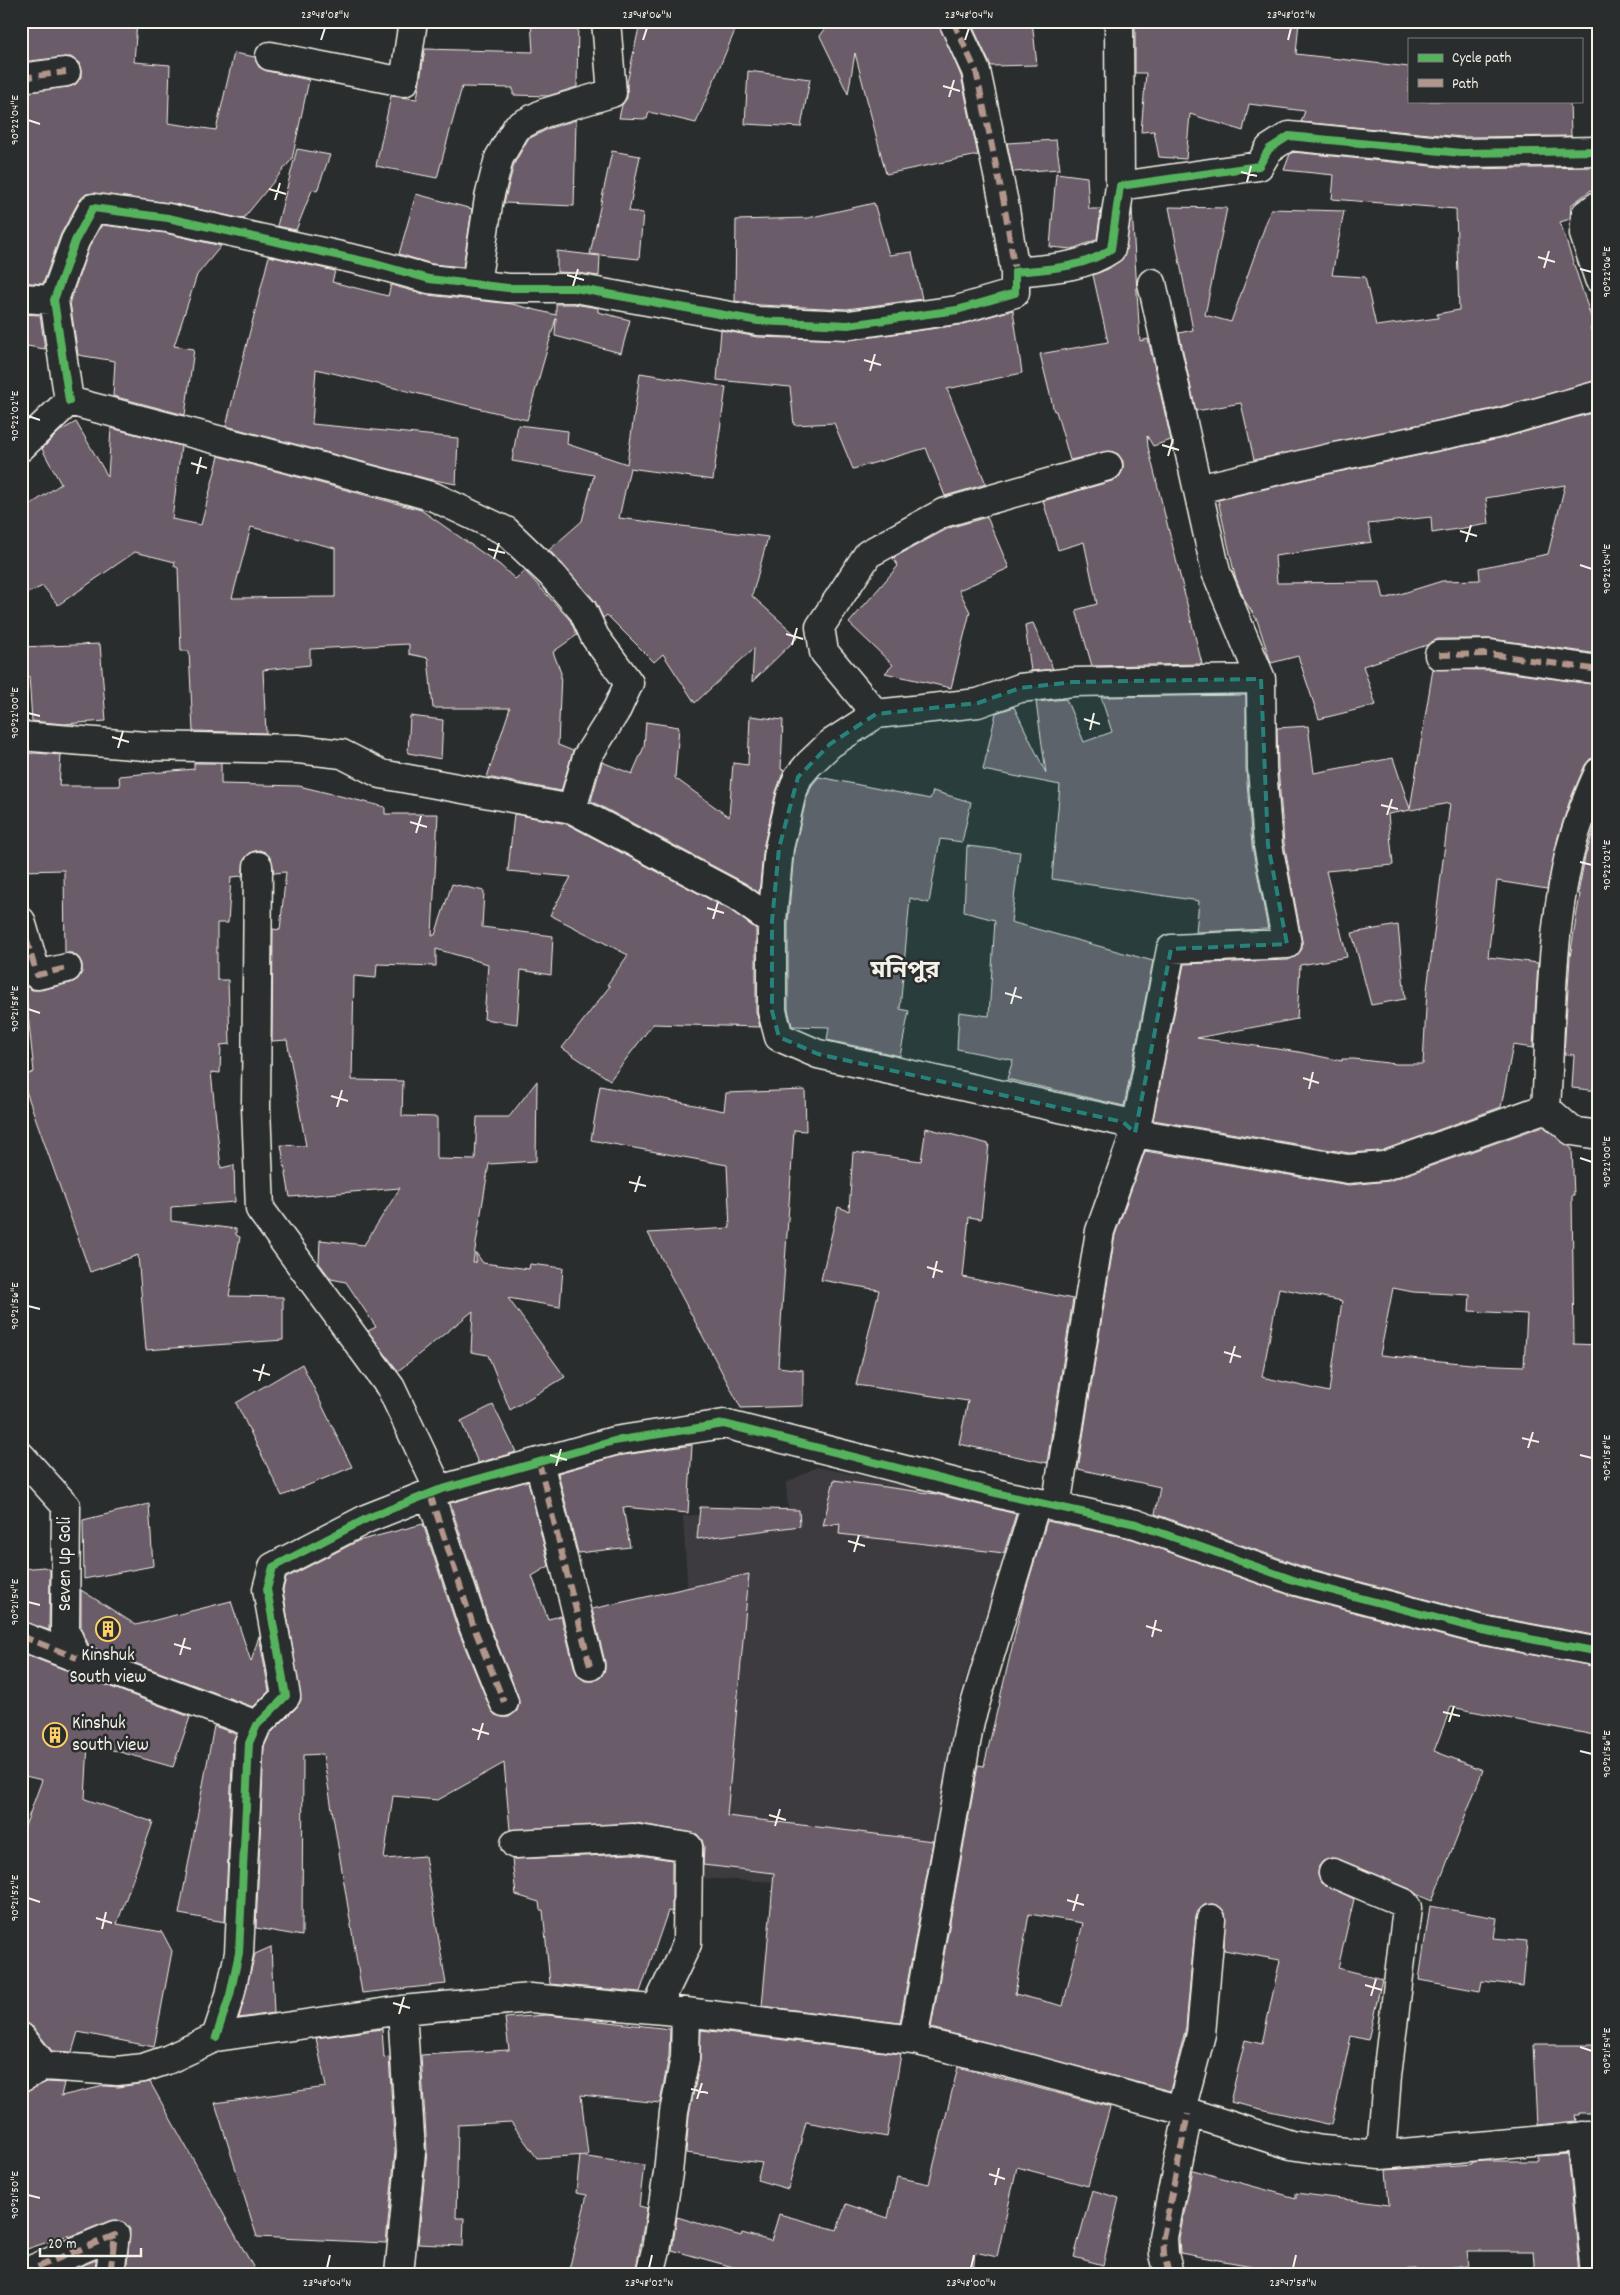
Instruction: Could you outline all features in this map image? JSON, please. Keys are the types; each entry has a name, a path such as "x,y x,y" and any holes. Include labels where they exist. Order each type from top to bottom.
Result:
{"street":[{"path":"270,56 404,82 413,21"},
{"path":"476,284 489,198 499,158 517,126 544,113 612,93 606,21"},
{"path":"69,401 54,300 74,241 93,208 168,218 372,263 429,279 508,288 575,288 758,321 848,325 957,310 1015,293 1015,272 1004,203 976,71 953,21"},
{"path":"1015,272 1058,268 1097,259 1111,249 1120,186 1118,21"},
{"path":"21,78 66,72"},
{"path":"1120,186 1259,166 1269,149 1289,136 1461,153 1599,151"},
{"path":"1599,205 1586,214 1584,234 1599,279"},
{"path":"913,2040 970,1721 1046,1505 1100,1231 1135,1133 1171,949 1287,944 1268,845 1262,768 1261,679 1216,572 1152,283"},
{"path":"21,298 54,300"},
{"path":"1198,489 1330,458 1496,424 1599,396"},
{"path":"21,447 69,401"},
{"path":"69,401 434,497 506,531 552,575 582,611 595,637 629,683 617,709 588,758 572,809"},
{"path":"876,714 824,652 820,627 868,554 944,513 1108,466"},
{"path":"1439,655 1490,654 1599,670"},
{"path":"1261,679 1073,682 1020,688 978,703 876,714 830,744 798,777 791,796 780,848 772,921 772,1011 779,1036 818,1054 1123,1122 1135,1133 1348,1169 1384,1166 1546,1108"},
{"path":"21,736 145,746 298,748 342,754 381,774 572,809 738,897 772,921"},
{"path":"1546,1108 1557,931 1567,864 1589,794 1599,772"},
{"path":"258,866 256,1107 260,1209 391,1388 434,1492 473,1624 504,1702"},
{"path":"21,921 37,975 67,968"},
{"path":"1546,1108 1572,1132 1599,1135"},
{"path":"216,2037 230,1996 239,1953 249,1743 257,1725 286,1696 267,1589 273,1567 368,1518 434,1492 614,1441 724,1424 1046,1505 1136,1524 1296,1581 1472,1628 1599,1652"},
{"name":"Seven Up Goli","path":"21,1456 66,1506 65,1630 76,1658"},
{"path":"539,1462 590,1666"},
{"path":"21,1636 257,1725"},
{"path":"515,1844 633,1838 688,1847 687,1944 656,2009"},
{"path":"1333,1873 1404,1903 1407,1908 1381,2155"},
{"path":"1168,2274 1163,2237 1201,2034 1210,1919"},
{"path":"21,2037 33,2072 117,2071 143,2068 167,2060 216,2037 402,2010 530,1998 686,2012 913,2040 997,2060 1185,2112 1291,2145 1381,2155 1591,2136 1596,2274"},
{"path":"399,2274 411,2152 402,2010"},
{"path":"650,2274 668,2173 674,2112 685,2058 686,2012"},
{"path":"21,2274 115,2235 110,2274"}],"highlighted area":[{"path":"1261,679 1268,845 1287,944 1171,949 1135,1133 1123,1122 818,1054 779,1037 772,1011 772,921 779,848 798,777 830,744 876,714 978,703 1020,688 1073,682"}],"shaded area":[{"path":"817,1467 1007,1506 1019,1511 959,1698 929,1890 699,1878 702,1819 683,1516 788,1508 786,1483"}],"building":[{"path":"21,21 137,21 134,62 170,65 168,123 216,130 234,53 255,57 259,67 267,71 309,80 292,159 243,219 170,203 95,193 86,194 79,201 61,234 43,284 21,282 21,93 69,87 76,84 81,77 81,70 79,63 71,57 21,62"},
{"path":"531,21 578,21 577,87 548,96 513,95 513,88 462,87 437,178 376,166 391,96 417,99 425,49 533,52"},
{"path":"661,21 739,21 696,123 649,112 647,119 619,118 622,105 627,98 627,83 640,23 659,28"},
{"path":"831,21 938,21 961,76 978,155 886,174 855,53 848,94 820,36"},
{"path":"970,21 1032,21 1037,65 991,66"},
{"path":"1135,21 1299,21 1296,54 1408,67 1408,102 1570,102 1571,136 1462,137 1301,122 1305,111 1249,104 1243,131 1190,114 1186,159 1159,157 1154,131 1141,132 1146,73 1135,73"},
{"path":"748,71 810,79 801,127 745,124"},
{"path":"576,120 574,206 504,203 514,164 528,139 550,128"},
{"path":"1056,140 1060,169 1013,172 1007,143"},
{"path":"297,149 330,155 317,191 312,190 296,230 277,226"},
{"path":"612,151 640,156 629,211 643,213 639,259 590,254"},
{"path":"1293,152 1460,169 1599,167 1599,184 1571,205 1570,219 1560,222 1594,326 1590,328 1599,353 1599,380 1492,409 1254,460 1241,403 1196,411 1179,333 1193,330 1169,207 1227,208 1205,315 1231,322 1271,209 1344,211 1332,275 1365,277 1376,326 1438,318 1437,314 1459,310 1456,209 1332,199 1334,175 1284,170 1290,154"},
{"path":"1056,173 1087,177 1089,209 1101,209 1097,239 1072,249 1050,247"},
{"path":"416,194 472,209 463,267 432,264 399,254"},
{"path":"874,203 889,255 912,252 922,299 847,309 760,305 735,301 736,220 808,218"},
{"path":"1132,209 1140,341 1148,339 1171,440 1153,446 1147,436 1148,447 1202,664 1092,666 1076,610 1097,604 1084,542 1058,550 1043,501 1112,481 1119,477 1123,470 1123,461 1118,454 1111,451 1070,460 1056,411 1054,411 1040,354 1108,342 1093,275 1108,269 1124,257"},
{"path":"102,225 165,233 221,246 197,275 174,346 194,349 185,415 113,396 115,361 78,355 70,302 89,247"},
{"path":"557,251 600,256 599,276 557,272"},
{"path":"269,256 335,271 332,282 388,296 391,285 427,295 512,304 556,315 556,304 574,304 598,308 598,312 630,320 621,353 555,336 556,318 527,420 316,369 312,424 458,438 456,484 428,479 226,426"},
{"path":"1013,310 1022,373 947,389 986,484 945,496 926,448 853,469 834,423 794,425 790,387 717,380 721,330 757,337 850,340 959,325"},
{"path":"21,314 40,315 45,349 21,345"},
{"path":"640,373 726,387 713,480 630,468 619,518 768,537 752,596 798,637 752,682 754,648 695,703 663,654 654,662 607,615 603,618 595,601 549,550 582,521 594,475 512,461 518,425 568,431 567,444 627,464"},
{"path":"1599,411 1599,654 1492,639 1438,639 1427,645 1363,666 1376,705 1319,719 1298,656 1271,663 1257,620 1245,601 1235,576 1218,500 1333,473 1499,439","holes":["1565,485 1548,554 1479,568 1480,580 1442,581 1384,599 1380,582 1277,583 1275,556 1372,542 1368,524 1431,517 1432,533 1489,524 1486,498"]},
{"path":"76,422 108,477 111,428 181,446 172,519 201,525 219,456 421,510 500,565 515,579 525,571 570,620 577,635 553,652 561,673 558,745 573,751 561,791 487,777 510,708 433,708 428,658 409,654 409,644 310,649 310,665 263,670 266,733 193,731 189,651 181,651 178,568 174,566 175,562 135,552 58,605 43,586 21,596 21,511 61,484 42,449 60,431","holes":["251,527 335,548 335,597 232,598"]},
{"path":"987,517 1009,568 959,590 970,612 951,688 885,673 893,665 849,623 898,566 893,558 949,528"},
{"path":"1033,623 1053,669 1031,671 1025,625"},
{"path":"100,644 106,721 64,724 32,721 29,676 21,678 21,647"},
{"path":"1433,669 1489,670 1599,685 1599,757 1590,759 1585,765 1570,800 1558,837 1547,889 1497,881 1488,957 1538,963 1533,1048 1513,1045 1501,1107 1381,1151 1349,1153 1153,1120 1184,964 1288,960 1296,956 1302,949 1284,843 1277,728 1308,726 1314,773 1393,758 1410,809","holes":["1450,803 1427,990 1423,1064 1396,1064 1354,1059 1342,1059 1342,1061 1299,1052 1197,1038 1297,1019 1300,965 1347,957 1326,871 1393,865 1388,814"]},
{"path":"1246,695 1246,769 1252,846 1268,929 1196,932 1199,901 1052,879 1060,785 983,770 996,713 1014,707 1046,773 1036,702 1066,699 1084,742 1112,732 1101,697"},
{"path":"410,716 443,720 441,759 408,753"},
{"path":"750,716 783,720 781,769 784,770 776,792 764,844 759,893 745,883 591,801 602,762 632,774 644,747 646,722 679,727 675,778 729,817 733,763 748,765"},
{"path":"21,754 61,755 59,786 120,786 119,776 194,769 194,763 221,763 221,784 299,786 385,807 385,814 438,814 432,935 435,935 452,884 484,891 482,927 553,936 551,975 521,970 517,1024 484,1019 488,964 436,949 436,966 377,964 376,978 354,976 352,1080 403,1081 402,1116 437,1117 437,1159 475,1160 477,1117 509,1117 537,1081 536,1161 489,1164 473,1262 476,1262 476,1253 483,1263 529,1269 530,1264 563,1268 560,1307 508,1298 565,1377 510,1410 488,1355 471,1352 473,1311 398,1371 368,1331 376,1327 346,1282 331,1279 319,1263 320,1240 364,1245 400,1188 290,1197 281,1145 306,1146 287,1040 272,1041 273,929 280,930 286,872 274,873 271,858 265,852 259,850 251,852 245,858 242,876 231,877 228,923 217,923 217,980 228,980 230,1044 221,1045 220,1073 211,1072 221,1168 234,1165 235,1202 171,1207 171,1221 236,1229 236,1235 240,1237 229,1296 283,1297 283,1340 146,1350 138,1255 90,1272 21,1077 34,1072 25,985 32,990 41,990 71,983 78,979 82,972 82,964 79,958 72,953 65,953 64,870 21,871"},
{"path":"819,777 930,799 933,791 971,802 962,842 940,839 929,903 910,898 900,1009 909,1011 900,1056 827,1040 829,1027 792,1026 788,1009 788,922 794,851 806,800 812,785"},
{"path":"1599,813 1599,1091 1572,1088 1574,1055 1564,1054 1570,957 1580,894 1578,894 1585,857"},
{"path":"514,814 567,824 730,910 756,929 756,1011 760,1027 653,1024 610,1080 562,1048 610,986 607,985 628,955 550,915 571,877 508,871"},
{"path":"967,846 1020,852 1011,922 1153,961 1124,1106 1007,1079 1013,1060 957,1049 959,1012 989,1016 995,920 964,912"},
{"path":"1398,925 1405,999 1371,1005 1352,933"},
{"path":"600,1086 724,1111 726,1093 805,1090 806,1131 794,1130 778,1367 803,1370 803,1406 741,1408 648,1233 730,1228 727,1165 591,1140"},
{"path":"1543,1126 1572,1149 1574,1195 1572,1195 1574,1344 1599,1345 1599,1636 1485,1615 1301,1566 1155,1514 1160,1487 1078,1469 1115,1235 1145,1151 1349,1185 1389,1181","holes":["1279,1288 1342,1301 1329,1392 1262,1377","1393,1288 1413,1292 1470,1295 1469,1311 1527,1314 1524,1366 1471,1364 1380,1355"]},
{"path":"926,1128 989,1144 981,1219 969,1217 963,1277 1073,1299 1047,1463 959,1444 968,1401 856,1385 879,1290 821,1280 838,1207 849,1211 853,1152 921,1161"},
{"path":"302,1364 352,1467 282,1496 236,1403"},
{"path":"493,1405 516,1452 478,1463 461,1421"},
{"path":"692,1445 688,1513 623,1507 630,1547 578,1553 558,1473 617,1456"},
{"path":"834,1480 936,1494 1016,1514 1004,1553 839,1534 840,1523 823,1526"},
{"path":"528,1481 549,1566 532,1576 548,1619 561,1616 575,1670 578,1676 585,1681 594,1681 601,1677 605,1670 605,1662 592,1609 749,1574 727,1816 933,1841 900,2023 762,2006 774,1873 703,1865 704,1847 702,1840 697,1834 636,1823 510,1830 504,1763 438,1800 393,1796 384,1859 425,1856 446,1984 362,1993 323,1754 303,1755 302,1936 256,1928 264,1747 270,1734 297,1707 301,1700 283,1590 286,1578 358,1541 423,1524 458,1630 490,1708 495,1715 509,1717 517,1711 519,1704 518,1696 488,1620 450,1503"},
{"path":"149,1504 153,1566 84,1579 83,1520"},
{"path":"700,1507 799,1510 800,1526 697,1539"},
{"path":"1047,1521 1132,1539 1292,1596 1478,1645 1599,1667 1599,1736 1451,1707 1434,1751 1483,1770 1432,1901 1410,1889 1339,1859 1331,1858 1323,1861 1319,1866 1318,1875 1321,1883 1354,1899 1338,1968 1382,1979 1368,2040 1351,2036 1332,2125 1230,2102 1245,2040 1262,2044 1280,1960 1224,1950 1225,1913 1220,1907 1213,1904 1204,1905 1196,1917 1186,2027 1170,2091 931,2028 978,1765 984,1766 1025,1592","holes":["1029,1914 1083,1923 1063,2006 1015,1994"]},
{"path":"44,1567 50,1570 49,1630 21,1621 21,1569"},
{"path":"81,1590 136,1625 231,1601 251,1662 259,1636 269,1691 253,1707 89,1646 81,1627"},
{"path":"21,1653 190,1717 173,1767 88,1743 85,1799 153,1822 117,1924 162,1932 172,1951 154,2047 78,2032 72,2052 52,2051 33,2027 21,2022 21,1837 42,1780 21,1775"},
{"path":"214,1726 236,1734 233,1742 225,1922 179,1914"},
{"path":"632,1854 672,1860 672,1912 668,1911 640,1992 550,1984 543,1910 540,1910 539,1902 516,1895 512,1859"},
{"path":"1430,1906 1497,1918 1494,1938 1527,1941 1523,1986 1482,1981 1480,1991 1419,1980"},
{"path":"271,1947 274,2013 239,2018 255,1954"},
{"path":"547,2015 670,2029 669,2056 660,2103 581,2095 588,2155 537,2158 511,2122 458,2125 456,2218 464,2218 463,2246 418,2244 427,2151 421,2055 509,2050 505,2018"},
{"path":"382,2029 384,2058 389,2057 395,2152 386,2243 257,2237 215,2103 326,2087 316,2038"},
{"path":"701,2030 901,2054 887,2137 806,2122 788,2189 757,2180 762,2163 686,2153 689,2114 700,2061"},
{"path":"1533,2045 1599,2045 1599,2113 1579,2113 1579,2115 1575,2115 1576,2121 1537,2125"},
{"path":"958,2067 1110,2107 1088,2186 1017,2167 997,2257 975,2252 973,2274 731,2274 733,2267 672,2250 677,2217 741,2236 742,2233 771,2241 779,2214 837,2230 846,2204 888,2218 897,2177 929,2184"},
{"path":"47,2082 64,2083 61,2096 104,2086 119,2087 150,2082 257,2274 126,2274 130,2229 125,2223 117,2220 109,2221 69,2237 69,2235 21,2251 21,2093"},
{"path":"1568,2154 1580,2274 1535,2274 1533,2251 1467,2251 1469,2265 1451,2267 1451,2274 1416,2274 1416,2269 1361,2272 1361,2274 1296,2274 1180,2253 1179,2238 1193,2170 1296,2198 1296,2193 1389,2205 1386,2170 1472,2164 1472,2162 1486,2161 1538,2161 1538,2156"},
{"path":"580,2156 644,2165 639,2206 647,2208 635,2274 568,2274 587,2195 576,2193"},
{"path":"1092,2190 1119,2198 1103,2265 1074,2257"},
{"path":"96,2260 95,2274 64,2274 64,2273"}],"marked path":[{"path":"953,21 976,71 1004,203 1015,272"},
{"path":"21,78 66,72"},
{"path":"1439,655 1490,654 1599,670"},
{"path":"21,921 37,975 67,968"},
{"path":"539,1462 590,1666"},
{"path":"430,1494 473,1625 504,1702"},
{"path":"21,1636 77,1658"},
{"path":"1169,2274 1164,2254 1163,2237 1188,2114"},
{"path":"21,2274 115,2235 110,2274"}],"cycle path":[{"path":"69,401 54,300 75,241 93,208 168,218 372,263 429,279 508,288 575,288 758,321 848,325 957,310 1015,293 1015,272 1077,264 1111,249 1120,186 1259,166 1269,149 1289,136 1461,153 1599,151"},
{"path":"216,2037 230,1995 239,1953 249,1743 257,1725 286,1696 267,1589 273,1567 368,1518 439,1490 614,1441 724,1424 1008,1496 1136,1524 1296,1581 1482,1630 1599,1652"}],"place":[{"name":"Kinshuk South view","path":"108,1629"},
{"name":"Kinshuk south view","path":"55,1735"}],"district":[{"name":"মনিপুর","path":"905,972"}]}
